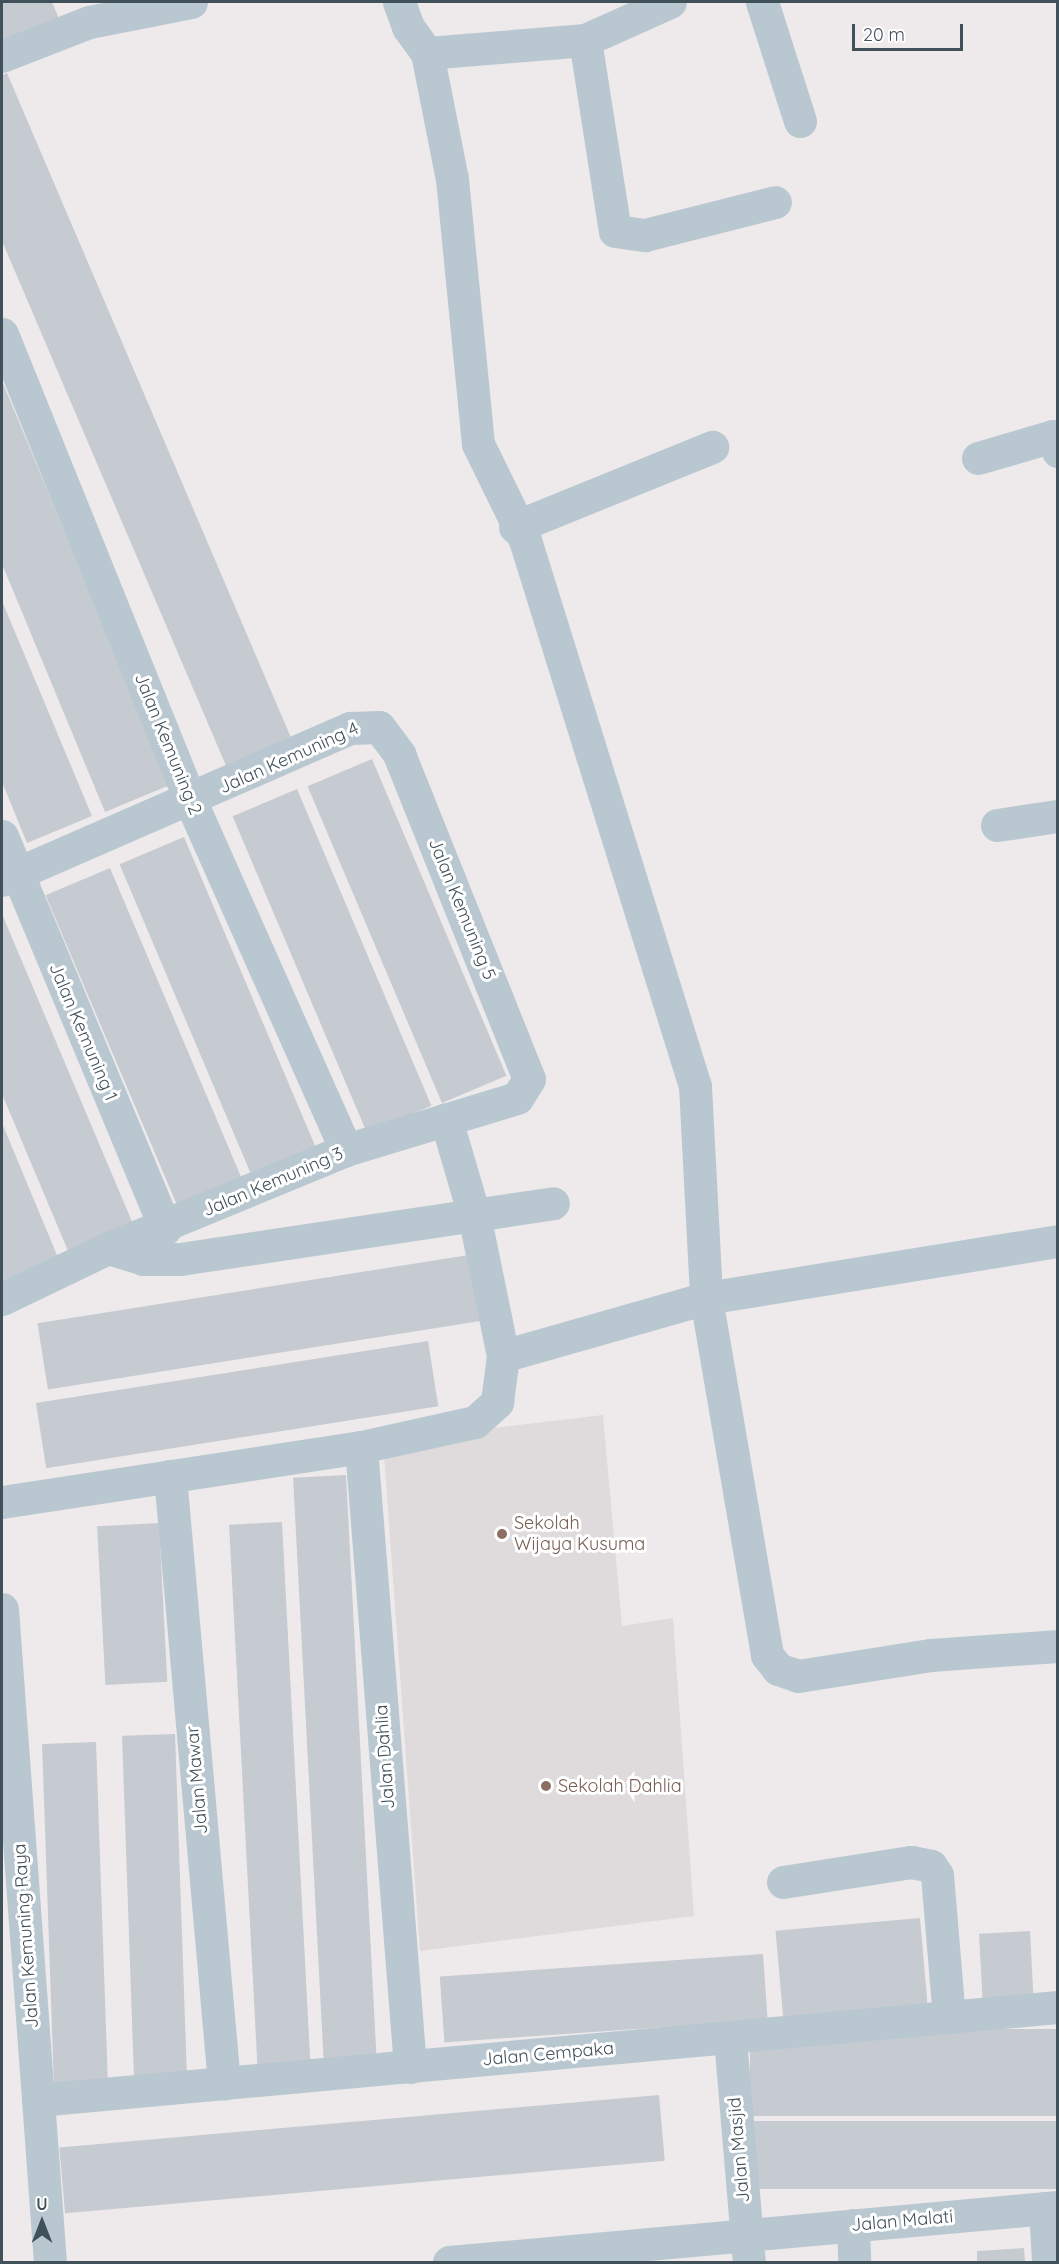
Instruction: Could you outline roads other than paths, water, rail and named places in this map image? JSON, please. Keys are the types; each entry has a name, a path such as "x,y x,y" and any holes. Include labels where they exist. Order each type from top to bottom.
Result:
{"street":[{"path":"2,56 85,12 191,2"},
{"path":"399,2 408,27 427,54 452,179 478,444 515,527 525,540 695,1086 706,1298 759,1633 778,1669 798,1676 931,1655 1058,1646"},
{"path":"427,54 585,40 670,2"},
{"path":"762,2 800,122"},
{"path":"585,40 615,231 645,235 775,202"},
{"name":"Jalan Kemuning 2","path":"2,334 191,802 346,1150"},
{"path":"978,458 1053,436 1058,451"},
{"path":"515,527 712,447"},
{"name":"Jalan Kemuning 4","path":"9,877 191,802 350,728 379,727 399,754"},
{"name":"Jalan Kemuning 5","path":"399,754 526,1065"},
{"path":"997,825 1058,816"},
{"name":"Jalan Kemuning 1","path":"2,836 9,877 165,1228"},
{"name":"Jalan Kemuning 3","path":"2,1299 108,1248 165,1228 346,1150 517,1098 529,1079 526,1065"},
{"path":"2,1502 361,1447 475,1422 497,1402 503,1356 474,1215 447,1119"},
{"path":"108,1248 143,1259 180,1259 553,1203"},
{"path":"503,1356 706,1298 1058,1241"},
{"name":"Jalan Dahlia","path":"361,1447 410,2067"},
{"name":"Jalan Mawar","path":"170,1476 224,2084"},
{"name":"Jalan Kemuning Raya","path":"2,1609 50,2262"},
{"path":"783,1882 911,1862 931,1866 937,1875 949,2017"},
{"name":"Jalan Cempaka","path":"38,2100 1058,2007"},
{"name":"Jalan Masjid","path":"730,2038 748,2248"},
{"path":"1048,2262 1051,2207"},
{"name":"Jalan Malati","path":"449,2262 748,2248 853,2225 1051,2207"},
{"path":"853,2225 855,2262"}],"place":[{"name":"Sekolah Wijaya Kusuma","path":"502,1534"},
{"name":"Sekolah Dahlia","path":"546,1786"}]}
